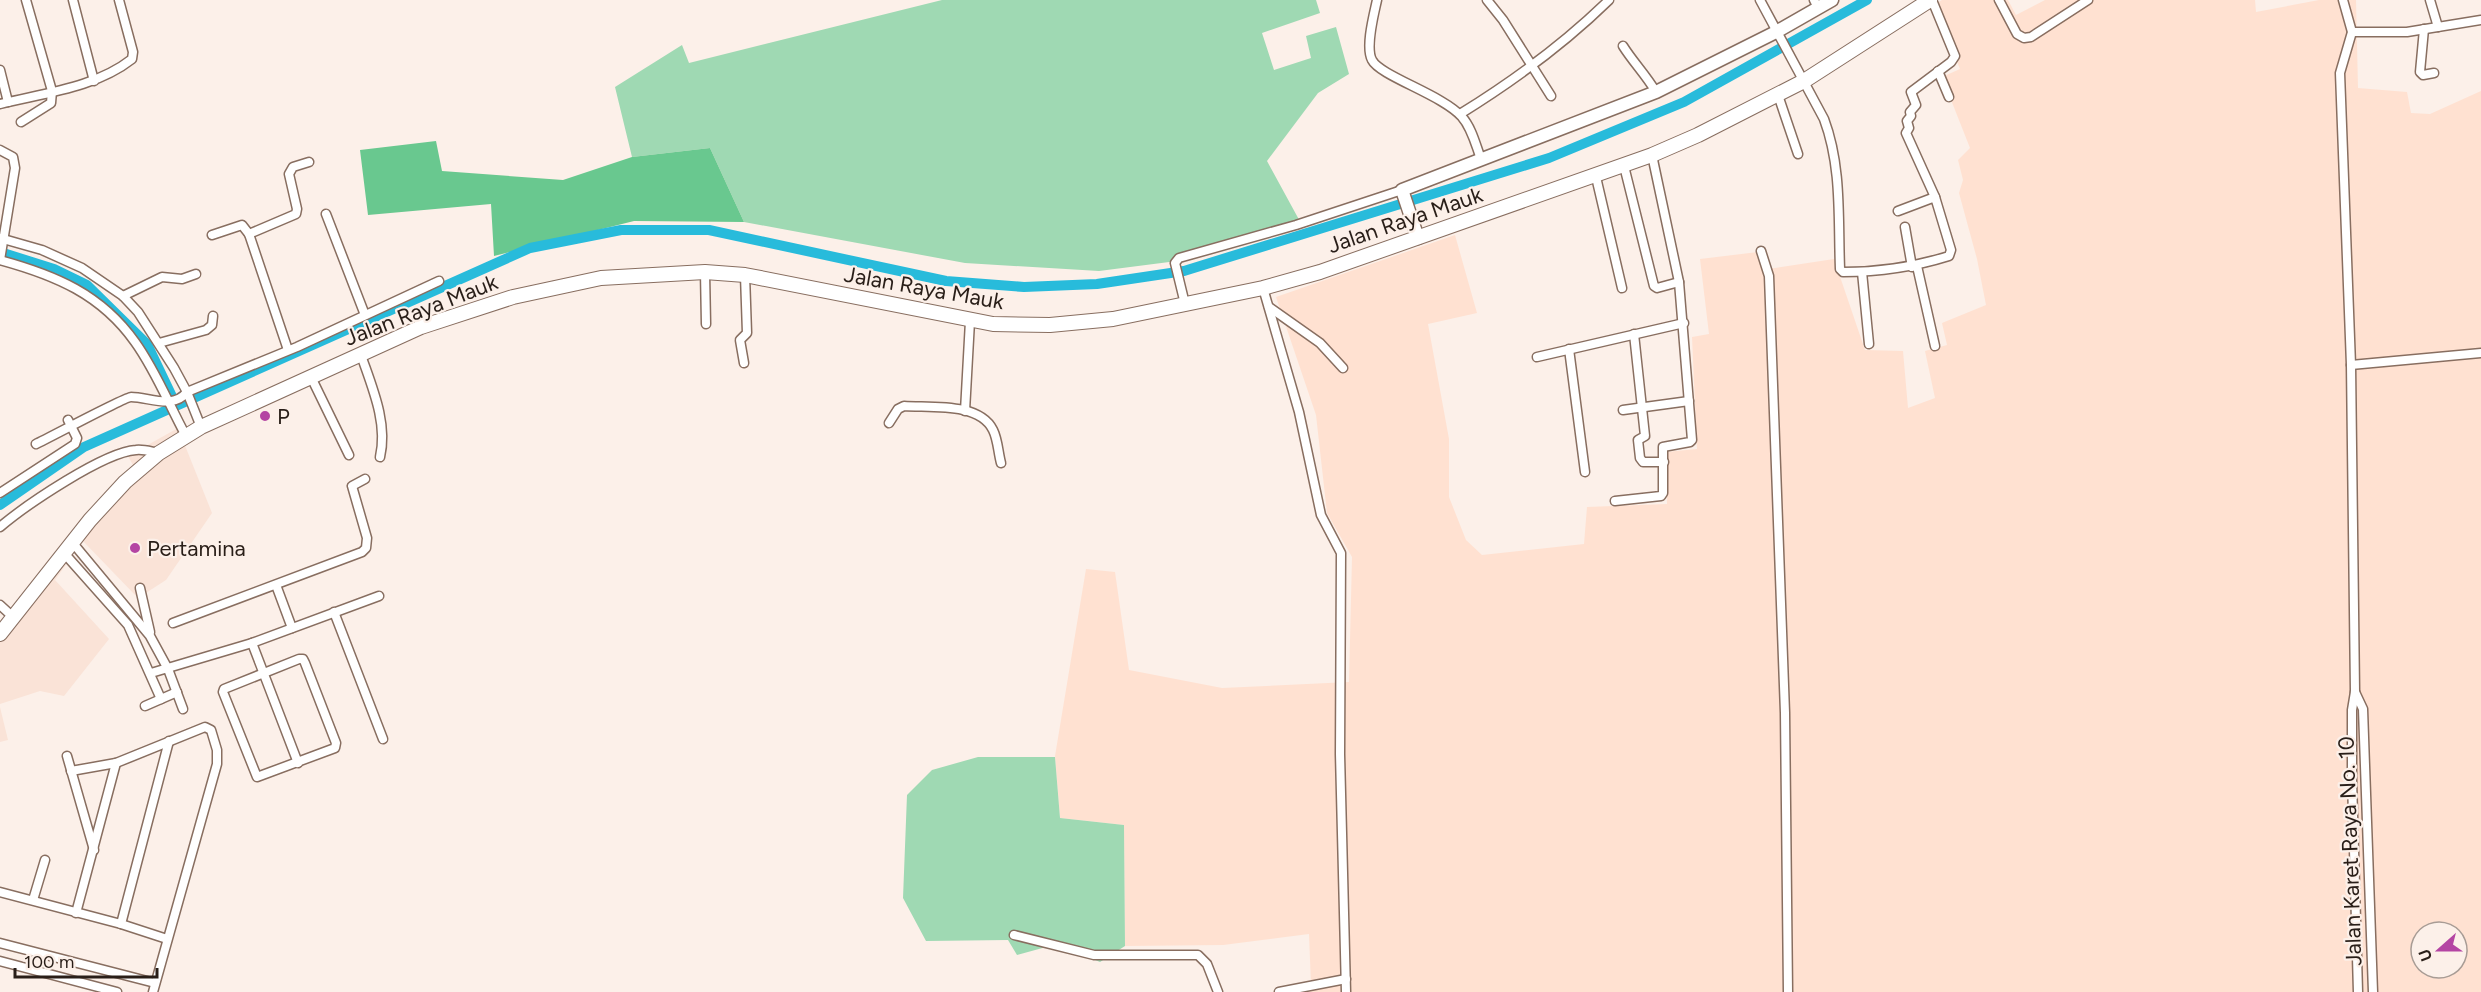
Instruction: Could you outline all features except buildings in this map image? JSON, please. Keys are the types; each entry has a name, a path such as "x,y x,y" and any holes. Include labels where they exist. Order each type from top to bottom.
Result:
{"main road":[{"name":"Jalan Raya Mauk","path":"0,634 68,547 125,482 183,430 459,313 540,290 601,278 705,272 745,275 993,324 1050,324 1113,319 1184,300 1263,288 1320,272 1416,233 1596,177 1652,155 1778,95 1801,77 1931,0"}],"street":[{"path":"21,122 51,103 52,91 26,0"},
{"path":"73,0 94,81"},
{"path":"0,70 4,103 94,81 120,68 132,59 133,52 119,0"},
{"path":"1377,0 1370,53 1375,64 1430,93 1461,114 1481,159"},
{"path":"1487,0 1503,20 1551,96"},
{"path":"1461,114 1532,68 1574,35 1609,0"},
{"path":"1760,0 1824,119 1836,164 1840,269 1843,272 1915,267 1950,254 1935,197 1906,133 1909,128 1907,121 1911,116 1910,112 1916,105 1911,92 1951,62 1955,53 1931,0"},
{"path":"1184,300 1176,267 1176,260 1179,258 1403,194 1481,159 1656,92 1778,34 1816,4 1832,0"},
{"path":"1999,0 2017,34 2024,38 2031,37 2088,0"},
{"path":"2343,0 2352,32 2340,73 2352,365 2355,692"},
{"path":"2430,0 2438,27"},
{"path":"2352,32 2407,32 2481,20"},
{"path":"2424,29 2420,72 2424,75 2434,72"},
{"path":"1623,46 1656,92"},
{"path":"1938,71 1949,97"},
{"path":"1778,95 1798,154"},
{"path":"0,150 13,157 15,168 1,259 42,272 79,289 110,313 135,342 171,403 183,430"},
{"path":"1615,501 1661,496 1664,493 1664,446 1692,440 1679,282 1652,155"},
{"path":"249,234 296,214 297,209 289,174 293,167 309,162"},
{"path":"1624,166 1654,286 1657,288 1679,282"},
{"path":"1596,177 1622,288"},
{"path":"1403,194 1416,233"},
{"path":"1898,211 1935,197"},
{"path":"326,214 365,315"},
{"path":"212,236 242,225 249,234 288,350"},
{"path":"1905,227 1935,345"},
{"path":"3,239 42,250 82,268 123,296 138,312 159,344 187,395 199,423"},
{"path":"1761,251 1769,276 1785,713 1788,992"},
{"path":"705,272 706,324"},
{"path":"1862,272 1869,344"},
{"path":"123,296 162,277 182,279 196,274"},
{"path":"744,363 740,340 747,333 745,275"},
{"path":"36,444 70,424 129,397 171,403 439,281"},
{"path":"1263,288 1299,412 1321,515 1325,528 1341,554 1340,754 1346,992"},
{"path":"1269,307 1282,314 1320,344 1343,368"},
{"path":"159,344 206,330 212,325 213,316"},
{"path":"965,411 970,321"},
{"path":"1537,357 1684,323"},
{"path":"1634,334 1645,436 1638,440 1641,460 1664,462"},
{"path":"1569,349 1584,472"},
{"path":"2352,365 2481,353"},
{"path":"361,355 378,406 383,446 380,457"},
{"path":"311,377 349,455"},
{"path":"1623,410 1689,401"},
{"path":"889,423 898,409 904,406 965,411 982,417 992,429 1000,463"},
{"path":"0,493 75,444 77,438 70,424"},
{"path":"0,527 51,490 99,463 137,449 159,453"},
{"path":"173,623 362,552 366,548 367,538 352,486 365,479"},
{"path":"68,547 132,622 150,636"},
{"path":"68,547 132,622 161,699"},
{"path":"276,585 292,628"},
{"path":"140,588 150,636 168,669 183,709"},
{"path":"151,673 252,643 379,596"},
{"path":"0,605 13,617"},
{"path":"334,612 383,739"},
{"path":"252,643 298,763"},
{"path":"303,659 336,744 332,750 260,778 254,775 223,692 224,689 263,673 303,659"},
{"path":"145,706 177,692"},
{"name":"Jalan Karet Raya No. 10","path":"2355,692 2363,709 2373,992"},
{"name":"Jalan Karet Raya No. 10","path":"2355,692 2352,710 2358,992"},
{"path":"0,943 154,988 218,758 208,727 116,763 71,771"},
{"path":"121,924 169,741"},
{"path":"67,756 94,850"},
{"path":"76,913 116,763"},
{"path":"33,900 45,860"},
{"path":"0,892 121,924 167,939"},
{"path":"1014,935 1094,955 1198,955 1207,964 1218,992"},
{"path":"0,961 117,992"},
{"path":"1280,992 1346,979"}],"shaded area":[{"path":"1942,0 2008,0 2016,15 2045,0 2255,0 2256,12 2319,0 2356,0 2358,88 2407,92 2411,113 2430,114 2481,91 2481,992 1275,992 1311,985 1309,934 1223,945 1125,946 1124,825 1060,818 1055,756 1086,569 1115,572 1129,670 1222,688 1349,682 1352,557 1327,513 1316,415 1276,297 1455,235 1477,313 1428,324 1449,439 1449,497 1466,540 1482,555 1584,544 1587,507 1667,504 1666,452 1697,449 1692,337 1709,334 1700,259 1758,252 1762,270 1834,259 1865,350 1903,351 1908,408 1935,398 1925,351 1947,345 1942,323 1986,305 1977,259 1959,193 1963,180 1958,160 1970,148 1942,77 1960,69 1934,5"},
{"path":"178,428 212,513 166,580 138,598 83,541 55,580 109,639 64,696 40,691 0,704 0,625 134,467 128,456"},
{"path":"0,707 8,740 0,742"}],"green space":[{"path":"942,0 1316,0 1320,13 1262,33 1274,70 1311,58 1306,36 1336,27 1349,74 1318,93 1267,161 1303,227 1177,261 1099,271 965,263 744,222 710,148 632,157 615,87 682,45 689,63"},
{"path":"436,141 442,171 563,180 632,157 710,148 744,222 634,221 494,256 491,204 368,215 360,150"},
{"path":"978,757 1055,757 1060,818 1124,825 1125,946 1100,962 1057,944 1017,955 1008,940 926,941 903,898 907,795 932,770"}],"waterway":[{"path":"0,505 84,447 530,248 621,230 709,230 946,281 1024,287 1097,284 1184,271 1549,158 1684,102 1867,0"},
{"path":"0,252 54,269 87,285 147,344 176,405"}],"place":[{"name":"P","path":"265,416"},
{"name":"Pertamina","path":"135,548"}]}
